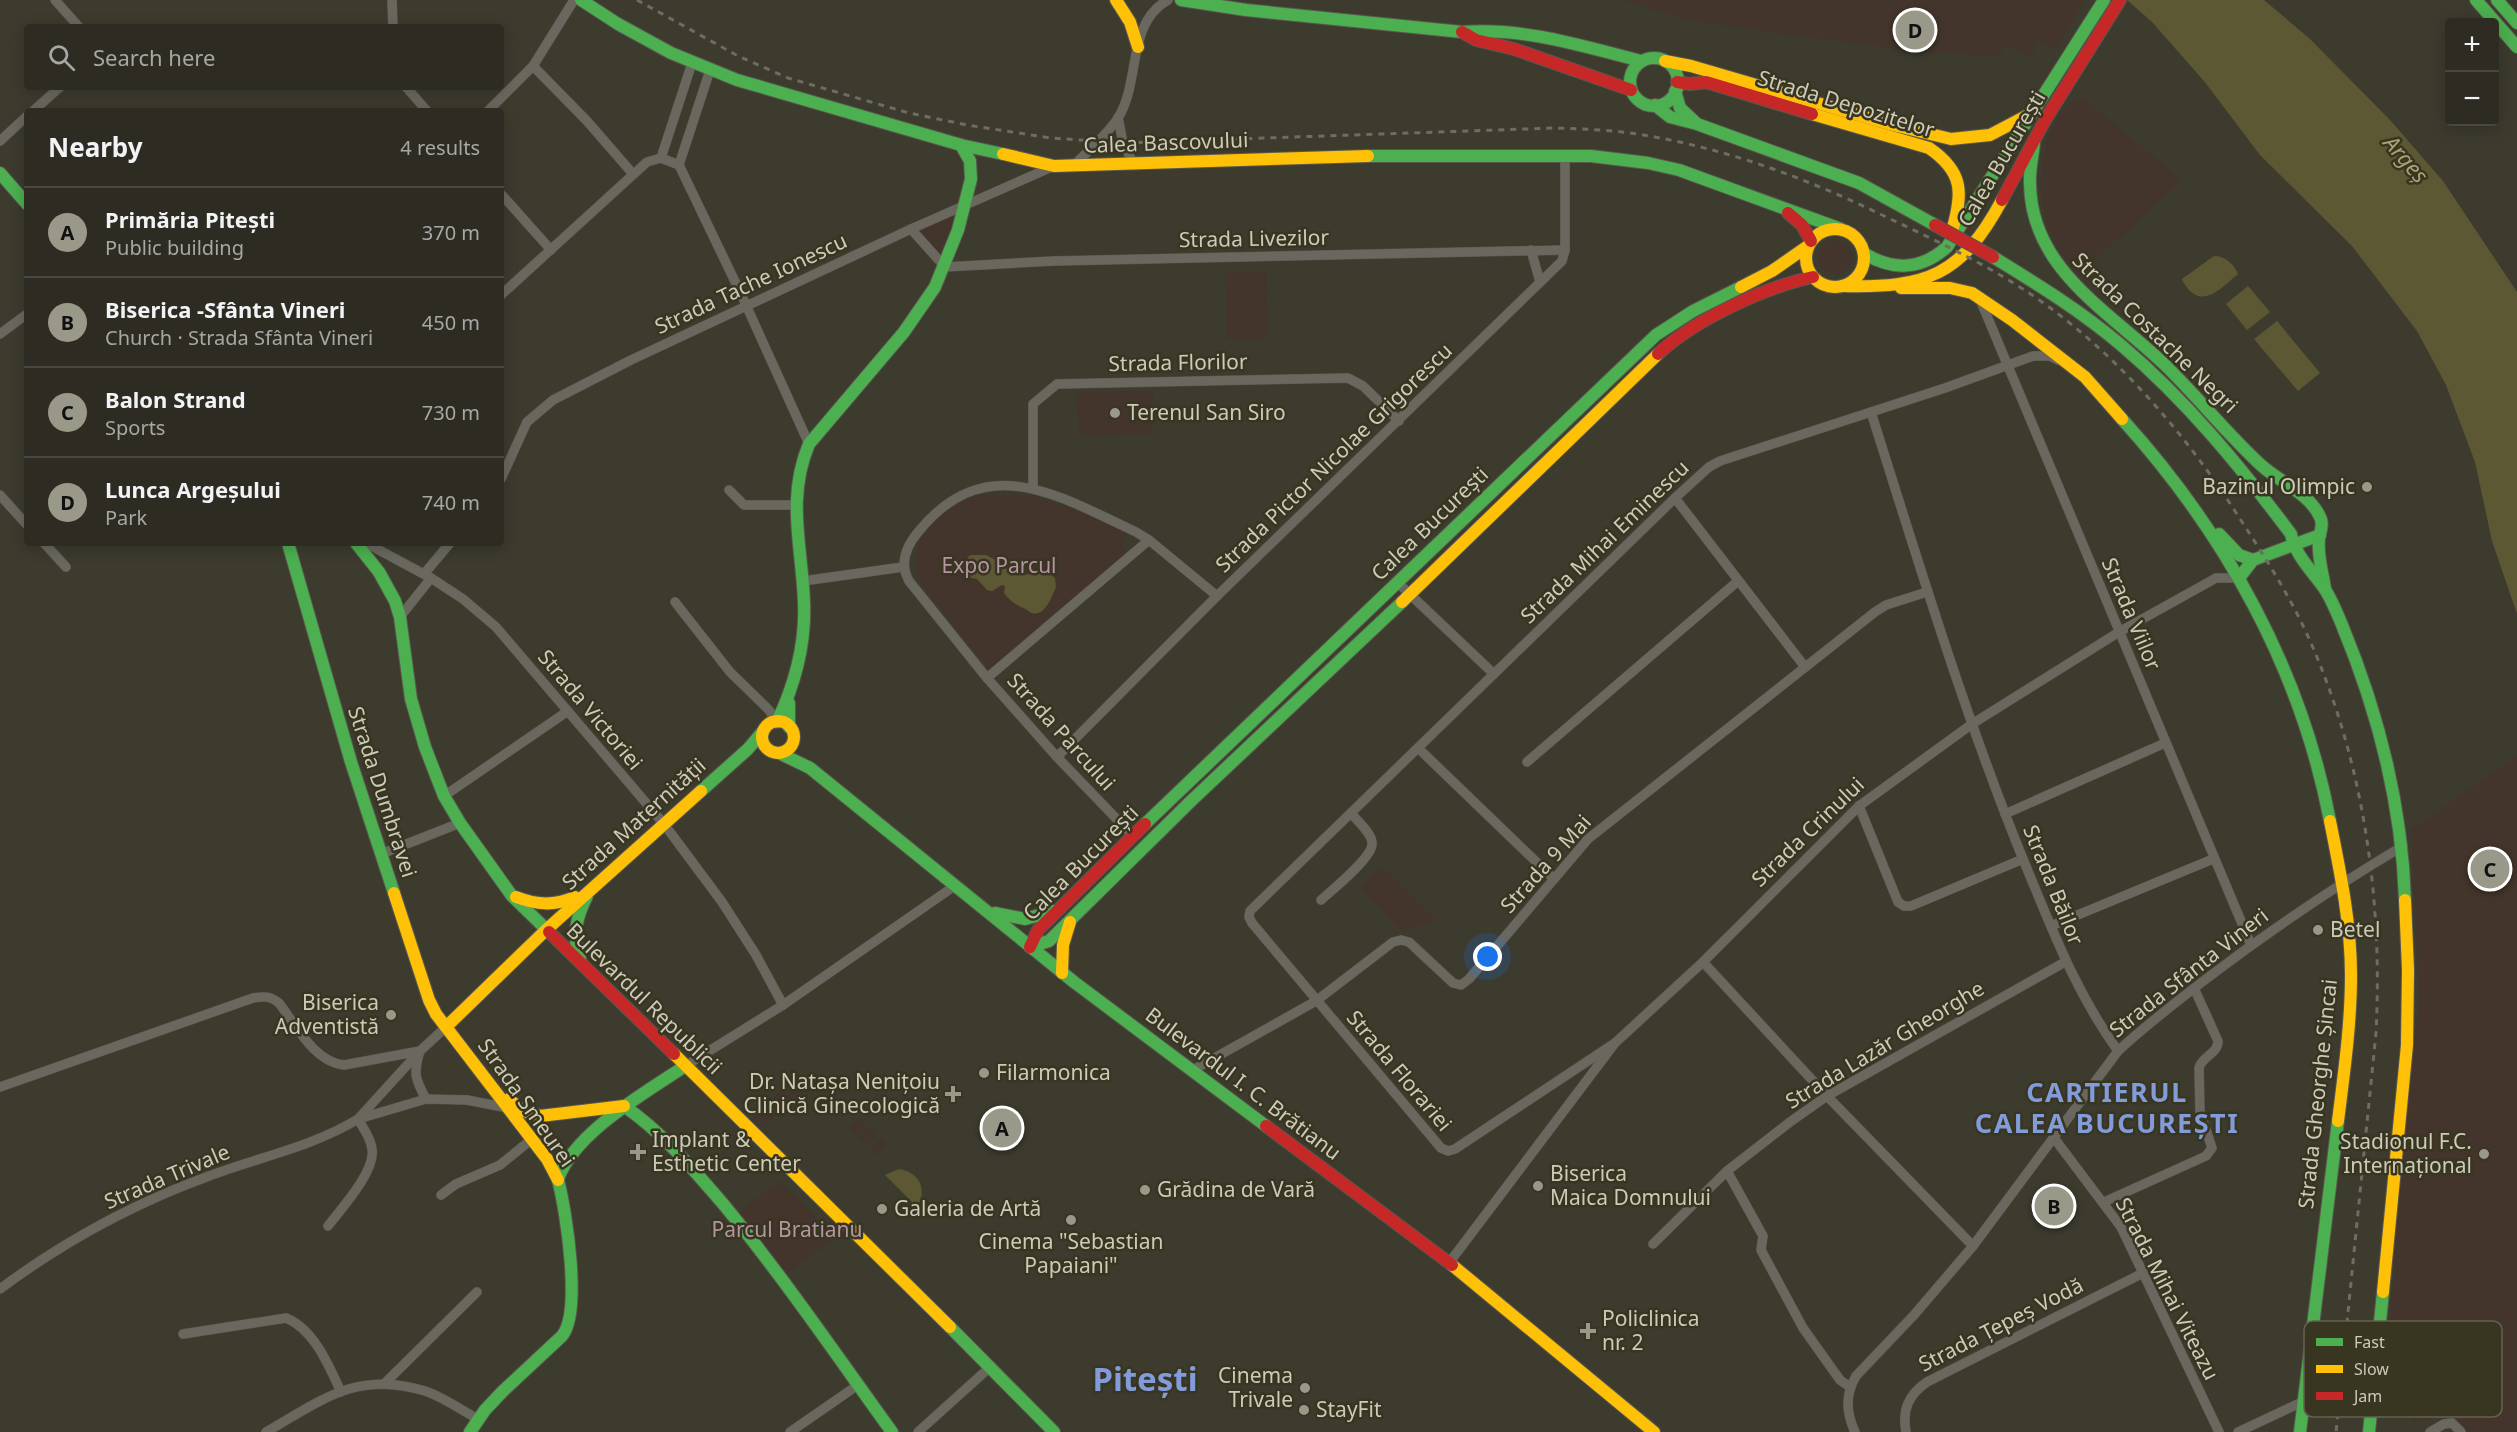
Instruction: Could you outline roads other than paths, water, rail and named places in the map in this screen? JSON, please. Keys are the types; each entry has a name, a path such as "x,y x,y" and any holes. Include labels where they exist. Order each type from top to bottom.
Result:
{"main road":[{"name":"Calea Bascovului","path":"581,0 618,24 710,70 814,104 961,145 1054,166 1342,156 1565,155 1613,158 1679,170 1841,229"},
{"path":"1116,0 1130,22 1138,47"},
{"path":"1181,0 1246,10 1462,32 1479,29 1522,34 1641,61 1653,58 1665,61 1674,70 1680,108 1696,124"},
{"name":"Calea București","path":"1864,254 1883,264 1912,267 1933,259 1947,247 2103,0"},
{"name":"Calea București","path":"1843,286 1884,287 1931,277 1957,262 1969,251 1986,231 2035,138 2120,0"},
{"path":"2476,0 2517,47"},
{"path":"2497,0 2517,23"},
{"path":"1462,32 1476,40 1514,49 1631,90 1641,102 1655,105 1675,120 1696,124"},
{"path":"1631,90 1632,71 1641,61"},
{"name":"Strada Depozitelor","path":"1665,61 1691,66 1931,135 1962,139 1990,135 2032,113"},
{"name":"Strada Depozitelor","path":"1676,86 1706,82 1896,136 1937,152 1951,164 1960,187 1960,202 1947,247"},
{"path":"1655,105 1667,101 1676,86"},
{"name":"Strada Costache Negri","path":"1696,124 1851,179 1888,197 2032,278 2101,327 2163,381 2225,447 2290,534 2293,544 2325,590 2342,625 2379,732 2390,775 2403,846 2408,970 2407,1045 2380,1321"},
{"name":"Strada Costache Negri","path":"2035,138 2030,191 2037,232 2047,252 2070,282 2161,361 2269,473 2316,509 2322,520 2320,535 2325,590"},
{"path":"775,752 764,744 789,698 804,634 803,581 795,506 797,475 808,444 913,321 945,267 965,205 971,170 961,145"},
{"path":"0,173 24,201"},
{"name":"Calea Bascovului","path":"1776,206 1796,219 1809,243"},
{"path":"1841,229 1855,236 1862,244 1864,264 1860,274 1852,282 1843,286 1827,286 1813,277 1806,261 1809,243 1824,230 1841,229"},
{"name":"Calea București","path":"1030,947 1038,930 1133,836 1656,335 1690,313 1791,260 1809,243"},
{"name":"Calea București","path":"1030,947 1049,941 1668,345 1684,334 1770,289 1792,280 1813,277"},
{"name":"Strada Gheorghe Șincai","path":"1884,287 1950,288 1979,297 2073,367 2138,436 2208,527 2247,589 2292,683 2315,757 2342,882 2350,952 2349,1025 2312,1321"},
{"name":"Strada Costache Negri","path":"2225,447 2245,461 2269,473"},
{"path":"2208,527 2219,534 2239,555 2253,560"},
{"path":"2239,578 2253,560 2320,535"},
{"name":"Strada Dumbravei","path":"289,546 351,762 429,1000 460,1044"},
{"name":"Bulevardul Republicii","path":"358,546 387,584 400,617 411,699 425,747 444,796 460,823 512,896 844,1220 1054,1432"},
{"path":"748,749 775,752 787,750 793,743 792,731 776,725"},
{"name":"Strada Maternității","path":"446,1027 590,889 776,725"},
{"name":"Bulevardul I. C. Brătianu","path":"793,743 810,768"},
{"name":"Bulevardul I. C. Brătianu","path":"775,752 810,768 1062,973 1449,1263 1653,1432"},
{"path":"512,896 536,904 552,906 590,889"},
{"path":"582,964 573,934 578,915 590,889"},
{"path":"986,909 1019,920 1042,917 1061,907"},
{"path":"1062,973 1063,945 1073,916"},
{"name":"Strada Smeurei","path":"460,1044 532,1139 558,1179 563,1201 570,1275 570,1323 560,1338 500,1391 470,1432"},
{"path":"558,1179 567,1157 624,1106 685,1066"},
{"path":"482,1072 529,1114 548,1115 624,1106 652,1127 674,1148 749,1235 891,1432"},
{"name":"Strada Gheorghe Șincai","path":"2300,1432 2304,1386"},
{"name":"Strada Costache Negri","path":"2369,1432 2370,1417"}],"street":[{"path":"56,0 76,24"},
{"path":"392,0 393,24"},
{"path":"491,108 533,66 574,0"},
{"path":"1073,166 1118,117 1131,84 1144,24 1149,15 1167,0"},
{"path":"661,158 692,63"},
{"path":"533,66 587,121 633,174"},
{"path":"710,70 680,165 747,306 808,444"},
{"path":"36,108 57,90"},
{"path":"409,90 424,108"},
{"path":"1118,117 1123,143 1134,165"},
{"path":"0,141 24,120"},
{"path":"1565,155 1565,250"},
{"path":"504,292 647,162 661,158 680,165"},
{"name":"Strada Tache Ionescu","path":"504,472 527,422 553,400 631,360 911,229 1054,166"},
{"path":"504,197 551,250"},
{"path":"911,229 945,267"},
{"path":"1532,250 1540,282"},
{"name":"Strada Livezilor","path":"945,267 1053,261 1565,250"},
{"name":"Strada Pictor Nicolae Grigorescu","path":"1057,758 1218,596 1562,261 1565,250"},
{"name":"Strada Viilor","path":"1979,297 2251,945"},
{"path":"0,334 24,316"},
{"name":"Strada Mihai Eminescu","path":"1250,911 1675,498 1713,464 2042,355 2050,356 2073,367"},
{"name":"Strada Florilor","path":"1033,488 1033,404 1057,384 1348,378 1363,386 1399,422"},
{"name":"Strada Băilor","path":"1870,412 1927,592 2005,814 2065,962 2081,994 2118,1051"},
{"path":"803,581 903,567 907,549 914,537 944,504 960,494 980,487 1033,488 1055,494 1149,540 1218,596"},
{"path":"729,490 744,505 795,506"},
{"path":"0,495 24,522"},
{"path":"1675,498 1804,667"},
{"name":"Strada Parcului","path":"987,678 1149,540"},
{"path":"47,546 66,567"},
{"name":"Strada Victoriei","path":"372,546 428,576 470,604 496,627 664,824 722,902 756,955 783,1005"},
{"path":"400,617 448,546"},
{"name":"Strada Parcului","path":"903,567 909,581 987,678 1057,758 1133,836"},
{"name":"Strada Crinului","path":"1449,1263 1615,1043 1703,962 1859,806 1972,724 2119,632 2216,578 2239,578"},
{"path":"1527,762 1738,581"},
{"path":"1398,583 1494,674"},
{"name":"Strada 9 Mai","path":"1193,1070 1316,1001 1393,942 1401,940 1409,942 1453,982 1461,985 1588,838 1886,605 1927,592"},
{"path":"675,602 730,672 768,709 776,725"},
{"path":"444,796 568,711"},
{"path":"2005,814 2165,743"},
{"path":"1418,748 1554,879"},
{"path":"1859,806 1898,902 1904,906 1911,906 2023,858"},
{"path":"1322,900 1370,852 1372,844 1370,837 1351,813"},
{"path":"381,854 460,823"},
{"name":"Strada Sfânta Vineri","path":"1850,1387 1856,1376 1914,1316 1973,1246 2118,1051 2141,1029 2251,945 2342,882 2403,846"},
{"path":"2051,926 2213,859"},
{"path":"685,1066 783,1005 956,885"},
{"name":"Strada Florariei","path":"1250,911 1249,917 1252,923 1316,1001 1441,1148 1449,1151 1615,1043"},
{"path":"1703,962 1827,1096 1973,1246"},
{"name":"Strada Lazăr Gheorghe","path":"1653,1244 1727,1171 1827,1096 2065,962"},
{"path":"2104,1202 2206,1156 2212,1148 2200,1112 2199,1068 2201,1062 2216,1050 2218,1041 2194,988"},
{"path":"0,1087 264,996 279,1003 315,1049 334,1064 344,1065 420,1051 415,1069 417,1083 426,1099"},
{"name":"Strada Trivale","path":"358,1119 420,1051 446,1027"},
{"name":"Strada Trivale","path":"0,1289 112,1218 208,1176 324,1137 358,1119 426,1099 467,1100 508,1108"},
{"path":"328,1226 353,1194 370,1161 373,1150 369,1137 358,1119"},
{"name":"Strada Mihai Viteazu","path":"2054,1138 2121,1227 2219,1432"},
{"path":"441,1195 456,1184 500,1165 532,1139"},
{"path":"1727,1171 1762,1236 1761,1250 1803,1328 1840,1380 1850,1387 1847,1401 1855,1432"},
{"name":"Strada Țepeș Vodă","path":"1905,1432 1907,1403 1913,1392 1927,1382 2142,1273"},
{"path":"386,1382 477,1292"},
{"path":"183,1334 286,1318 296,1322 307,1333 326,1360 341,1392"},
{"path":"918,1432 989,1368"},
{"path":"266,1432 360,1384 386,1382 426,1392 478,1419"},
{"path":"790,1432 858,1385"},
{"path":"2238,1432 2302,1402"},
{"path":"2430,1432 2444,1424 2452,1423 2461,1432"}],"water":[{"name":"Argeș","path":"2127,0 2264,0 2310,39 2390,120 2443,181 2517,292 2517,614 2492,541 2475,462 2446,385 2417,331 2352,246 2260,155 2204,81 2152,22"},
{"path":"2214,256 2229,261 2238,274 2209,295 2195,295 2182,279"},
{"path":"2248,286 2270,312 2247,330 2226,304"},
{"path":"2277,321 2320,373 2298,391 2254,339"},
{"path":"970,555 986,555 1017,574 1049,573 1055,578 1056,587 1047,605 1041,612 1032,613 1008,598 1004,593 1005,586 1002,585 992,591 987,590 977,579 966,577 962,565"},
{"path":"899,1169 912,1174 920,1182 922,1194 917,1207 885,1175"}],"railway":[{"path":"637,0 738,56 788,78 909,113 1051,138 1123,143 1554,128 1626,132 1679,142 1768,167 1826,189 1947,246 1989,269 2049,307 2102,351 2150,400 2214,480 2262,553 2298,616 2326,679 2342,728 2365,828 2376,930 2377,982 2376,1033 2347,1321"},
{"path":"2336,1432 2338,1417"}],"place":[{"name":"Lunca Argeșului","path":"1915,30"},
{"name":"Terenul San Siro","path":"1115,413"},
{"name":"Bazinul Olimpic","path":"2367,487"},
{"name":"Balon Strand","path":"2490,869"},
{"name":"Betel","path":"2318,930"},
{"name":"Biserica Adventistă","path":"391,1015"},
{"name":"Filarmonica","path":"984,1073"},
{"name":"Dr. Natașa Nenițoiu Clinică Ginecologică","path":"953,1094"},
{"name":"Primăria Pitești","path":"1002,1128"},
{"name":"Implant & Esthetic Center","path":"638,1152"},
{"name":"Stadionul F.C. Internațional","path":"2484,1154"},
{"name":"Biserica Maica Domnului","path":"1538,1186"},
{"name":"Grădina de Vară","path":"1145,1190"},
{"name":"Biserica -Sfânta Vineri","path":"2054,1206"},
{"name":"Galeria de Artă","path":"882,1209"},
{"name":"Cinema \"Sebastian Papaiani\"","path":"1071,1220"},
{"name":"Policlinica nr. 2","path":"1588,1331"},
{"name":"Cinema Trivale","path":"1305,1388"},
{"name":"StayFit","path":"1304,1410"}],"district":[{"name":"CARTIERUL CALEA BUCUREȘTI","path":"2107,1108"},
{"name":"Pitești","path":"1145,1379"}],"park label":[{"name":"Expo Parcul","path":"999,566"},
{"name":"Parcul Bratianu","path":"787,1230"}]}
